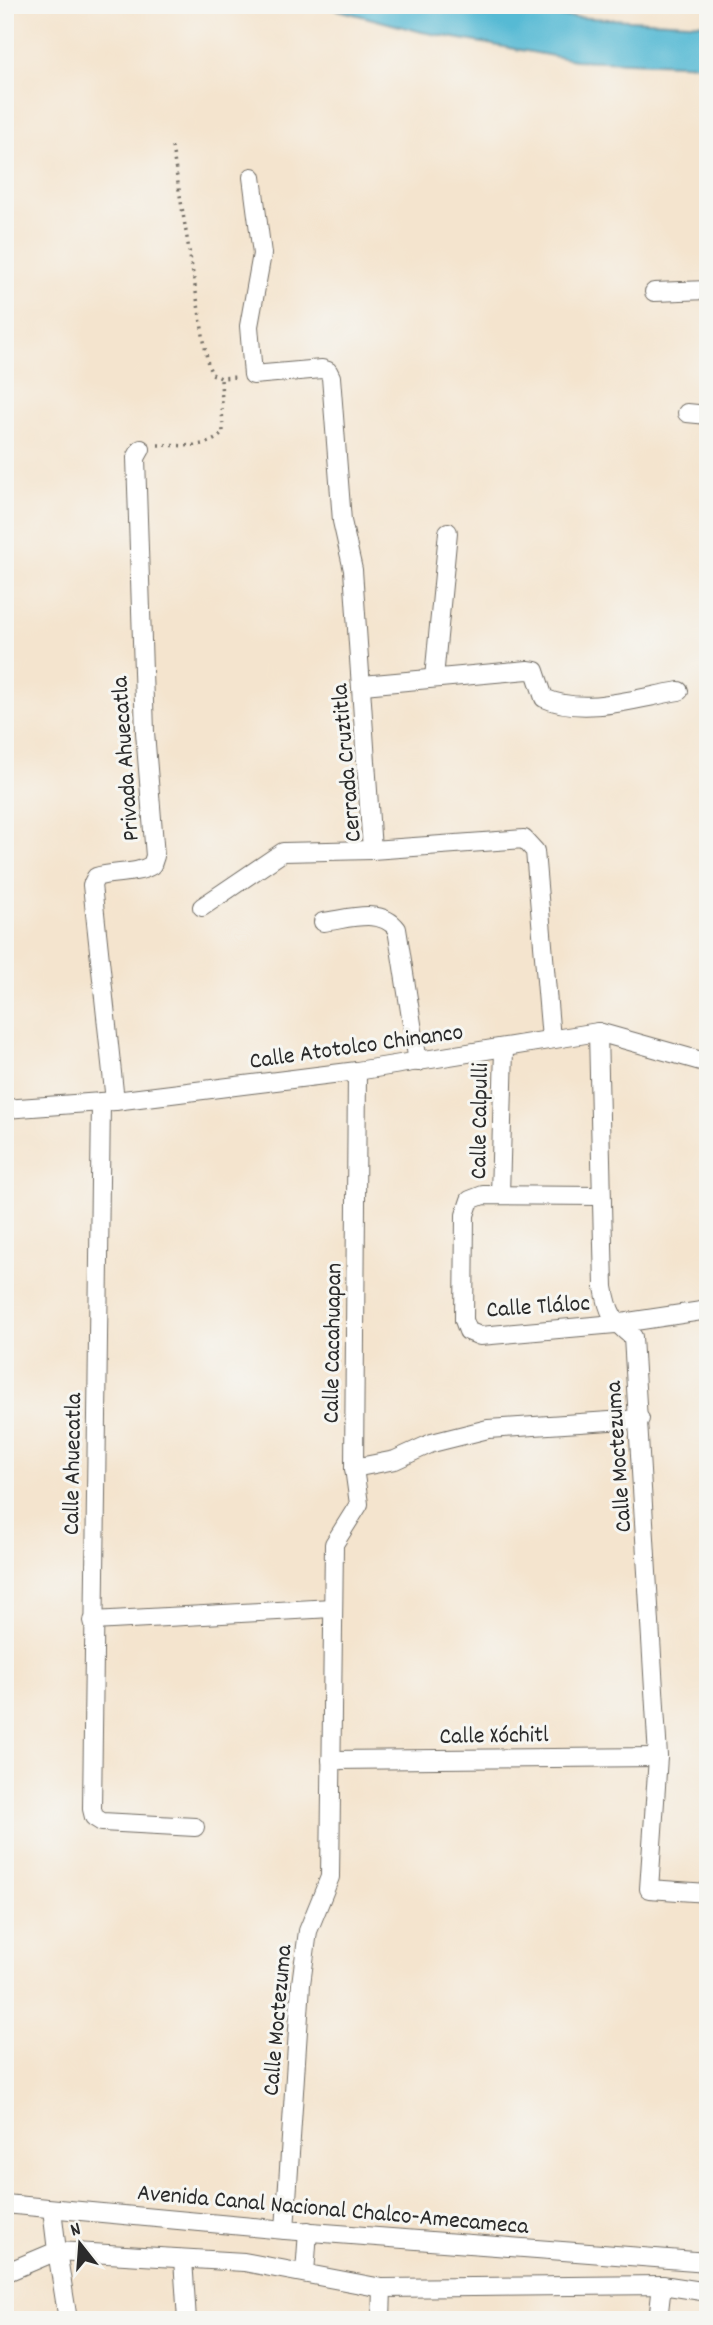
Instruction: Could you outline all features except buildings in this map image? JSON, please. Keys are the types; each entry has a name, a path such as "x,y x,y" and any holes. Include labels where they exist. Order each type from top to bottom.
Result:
{"street":[{"path":"252,177 262,254 249,326 253,375"},
{"path":"654,292 708,290"},
{"name":"Cerrada Cruztitla","path":"253,375 322,369 328,371 331,377 342,521 353,570 363,685 372,850 524,839 534,851 551,1039"},
{"path":"687,413 708,415"},
{"name":"Privada Ahuecatla","path":"108,1102 92,885 96,877 106,873 144,870 152,865 155,856 144,718 136,458 141,449"},
{"path":"434,678 448,532"},
{"path":"363,685 535,671 544,698 559,705 578,706 679,691"},
{"path":"202,907 283,852 372,850"},
{"path":"323,922 378,915 390,919 397,929 418,1062"},
{"name":"Calle Atotolco Chinanco","path":"5,1109 108,1102 357,1072 598,1032 708,1063"},
{"name":"Calle Moctezuma","path":"598,1032 604,1287 608,1310 615,1324 633,1337 640,1419 658,1757 649,1889 708,1893"},
{"name":"Calle Calpulli","path":"500,1195 504,1049"},
{"name":"Calle Cacahuapan","path":"332,1608 334,1544 359,1504 354,1468 357,1072"},
{"name":"Calle Ahuecatla","path":"108,1102 93,1621 92,1809 94,1817 102,1822 195,1827"},
{"name":"Calle Tláloc","path":"601,1196 483,1195 470,1200 465,1215 464,1320 468,1331 480,1336 615,1324 708,1310"},
{"path":"354,1468 395,1460 432,1443 488,1429 640,1419"},
{"path":"93,1621 332,1608"},
{"name":"Calle Moctezuma","path":"285,2230 301,1984 308,1931 330,1877 332,1608"},
{"name":"Calle Xóchitl","path":"331,1760 658,1757"},
{"name":"Avenida Canal Nacional Chalco-Amecameca","path":"5,2204 285,2230 708,2262"},
{"path":"52,2209 68,2320"},
{"path":"305,2273 308,2231"},
{"path":"5,2273 57,2251 244,2262 382,2288 662,2285 708,2292"},
{"path":"183,2259 187,2320"},
{"path":"657,2320 662,2285"},
{"path":"381,2320 382,2288"}],"path":[{"path":"172,147 208,365 212,374 221,379 253,375"},
{"path":"141,449 149,444 202,445 215,442 223,433 221,379"}],"water":[{"path":"320,5 499,5 549,16 708,24 708,65 575,60 422,32"}]}
